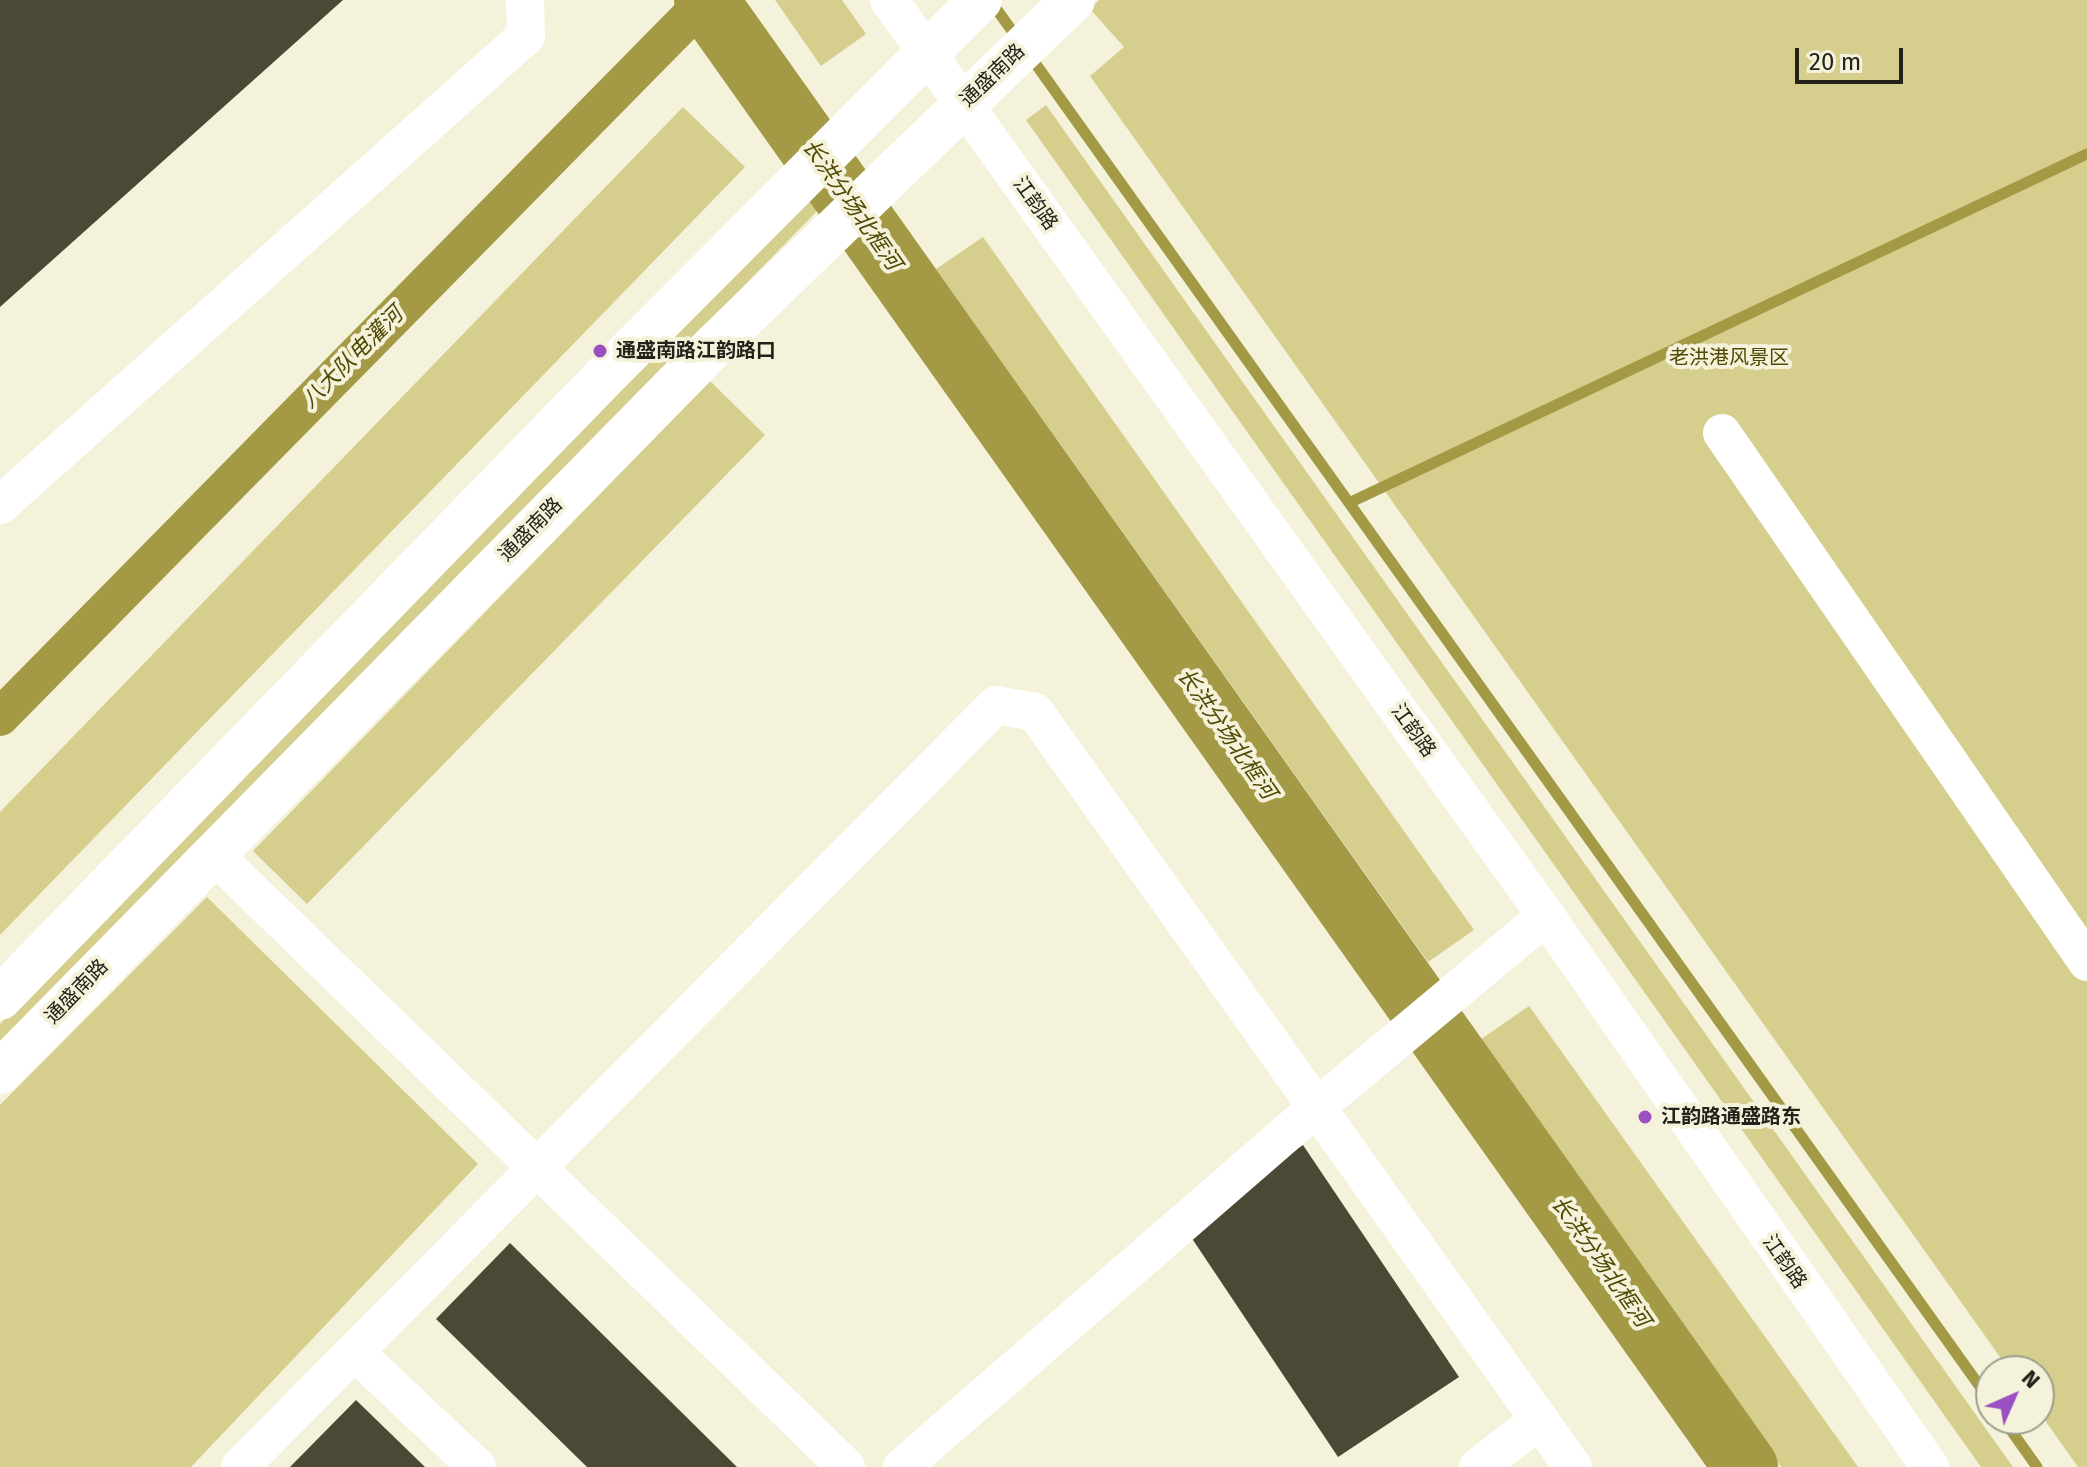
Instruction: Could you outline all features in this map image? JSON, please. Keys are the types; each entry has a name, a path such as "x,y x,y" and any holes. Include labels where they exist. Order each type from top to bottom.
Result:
{"main road":[{"path":"0,998 773,207 975,5"},
{"name":"通盛南路","path":"0,1072 212,853 808,255 1063,10"}],"street":[{"path":"0,505 526,36 525,0"},
{"name":"江韵路","path":"889,0 966,103 1546,916 1758,1225 1930,1467"},
{"path":"1722,433 2087,962"},
{"path":"240,1467 996,705 1035,712 1573,1467"},
{"path":"212,853 846,1467"},
{"path":"902,1467 1317,1107 1546,916"},
{"path":"355,1352 477,1467"},
{"path":"1478,1467 1540,1420"}],"green space":[{"path":"775,0 842,0 866,34 821,66"},
{"name":"老洪港风景区","path":"1099,0 2087,0 2087,1467 2078,1467 2055,1435 2055,1355 1999,1355 1090,76 1124,47 1090,9"},
{"path":"1046,105 1975,1413 1975,1435 1990,1435 2013,1467 1981,1467 1026,120"},
{"path":"683,107 745,167 0,935 0,812"},
{"path":"808,196 820,208 0,1047 0,1024"},
{"path":"983,237 1474,930 1428,962 936,269"},
{"path":"710,381 765,435 307,904 253,851"},
{"path":"207,897 478,1164 191,1467 0,1467 0,1105"},
{"path":"1529,1006 1858,1467 1781,1467 1477,1042"}],"building":[{"path":"0,0 343,0 0,307"},
{"path":"1303,1145 1459,1377 1338,1457 1183,1225"},
{"path":"510,1243 737,1467 587,1467 436,1319"},
{"path":"356,1400 425,1467 290,1467"}],"waterway":[{"name":"八大队电灌河","path":"0,717 706,0"},
{"name":"长洪分场北框河","path":"706,0 1746,1467"},
{"path":"990,0 1020,42"},
{"path":"1030,56 1975,1380"},
{"path":"1351,502 2087,154"},
{"path":"2014,1435 2037,1467"}],"place":[{"name":"通盛南路江韵路口","path":"600,351"},
{"name":"江韵路通盛路东","path":"1645,1117"}]}
